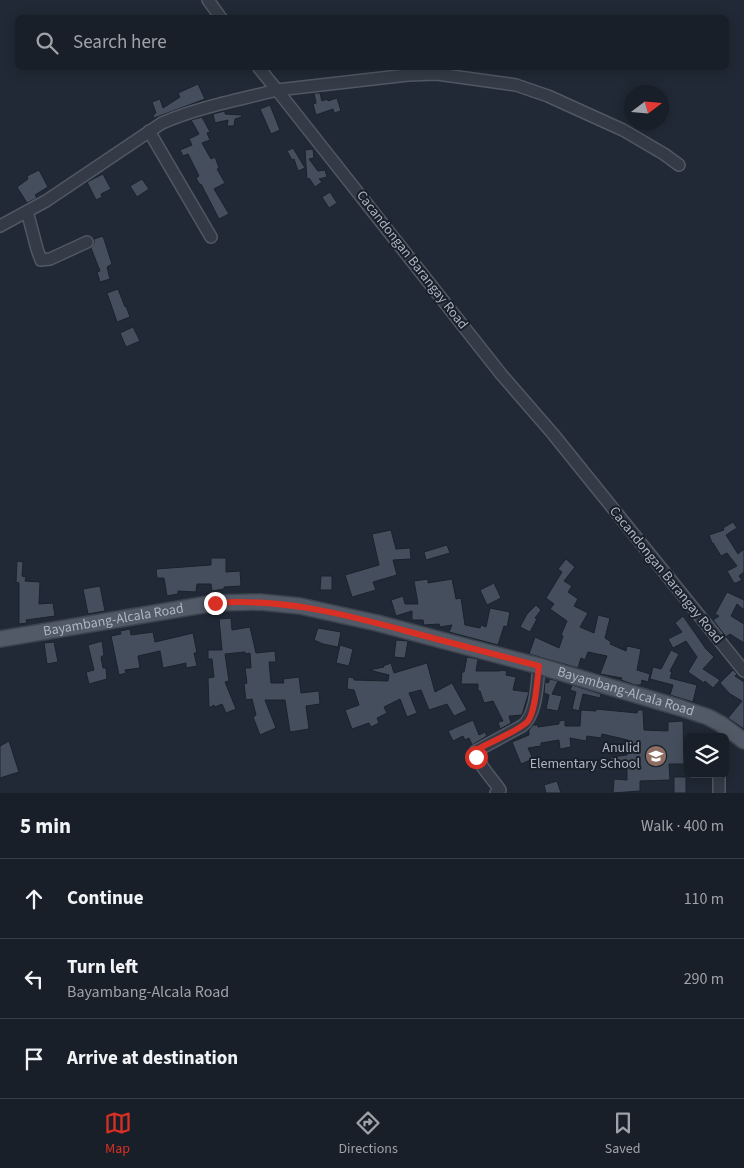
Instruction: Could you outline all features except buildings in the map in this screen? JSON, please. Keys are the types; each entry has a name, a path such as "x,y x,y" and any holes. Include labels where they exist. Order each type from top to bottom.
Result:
{"main road":[{"name":"Bayambang-Alcala Road","path":"0,639 215,603 260,602 300,606 345,615 539,666 681,708 708,717 721,730 744,741"}],"street":[{"path":"208,0 219,15"},
{"name":"Cacandongan Barangay Road","path":"262,70 501,374 553,434 744,672"},
{"path":"0,226 63,190 149,131 182,115 277,90 408,75 437,74 516,85 548,96 623,130 679,165"},
{"path":"149,131 211,238"},
{"path":"27,211 41,260 50,259 86,242"},
{"path":"499,792 476,757 476,752 522,726 529,720 533,709 539,666"},
{"path":"719,778 719,793"}],"place":[{"name":"Anulid Elementary School","path":"656,756"}],"route":[{"path":"215,603 260,602 300,606 377,623 539,666 533,709 529,720 522,726 480,748 476,752 476,757"}]}
